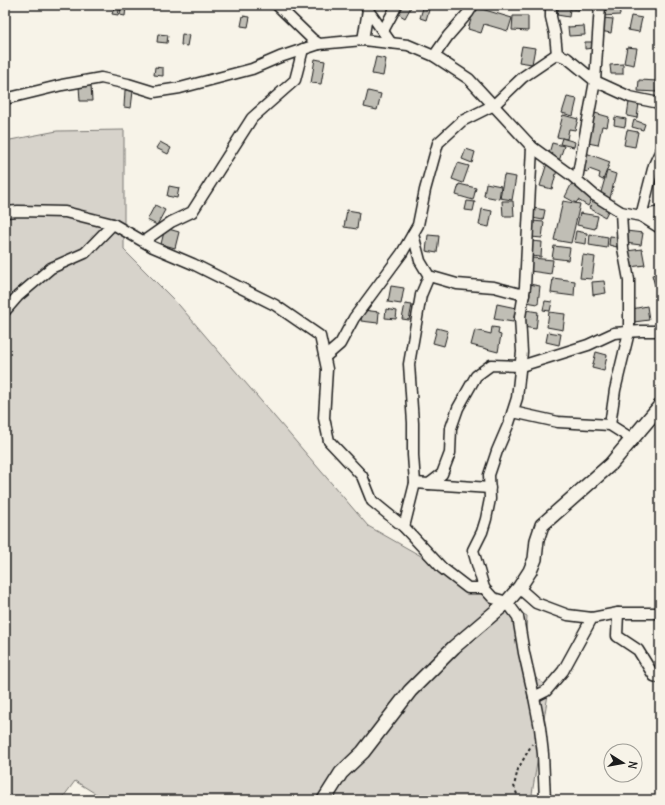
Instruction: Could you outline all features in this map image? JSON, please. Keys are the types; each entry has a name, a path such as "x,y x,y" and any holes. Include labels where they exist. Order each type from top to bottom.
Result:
{"street":[{"path":"277,5 319,44"},
{"path":"382,31 397,5"},
{"path":"434,56 473,5"},
{"path":"550,5 557,54"},
{"path":"577,180 595,81 600,5"},
{"path":"363,40 367,7"},
{"path":"367,7 391,43"},
{"path":"5,99 62,85 101,78 154,92 180,88 252,69 319,44 363,40 408,45 434,56 469,79 532,147 577,180 594,195 621,212 641,216 660,228"},
{"path":"144,241 171,222 192,212 252,118 295,80 303,49"},
{"path":"557,54 567,58 595,81 630,97 660,101"},
{"path":"324,357 340,344 354,318 402,254 418,226 425,190 438,143 462,121 494,105 523,77 557,54"},
{"path":"532,147 527,257 524,295 520,317 522,352 517,398 489,475 490,499 486,519 482,532 473,550 484,588 492,598 507,602 518,617 540,728 545,800"},
{"path":"641,216 654,165 660,152"},
{"path":"5,212 65,212 113,224 281,309 320,336 327,369 324,418 329,441 362,476 372,501 404,528 442,568 468,588 484,588"},
{"path":"610,425 615,390 630,332 629,280 623,248 621,212"},
{"path":"641,216 660,212"},
{"path":"5,311 18,296 51,268 85,253 113,224"},
{"path":"413,234 420,261 429,276 457,284 494,287 524,295"},
{"path":"404,528 415,483 409,364 421,295 429,276"},
{"path":"430,484 442,474 450,454 451,428 458,408 476,376 492,365 521,366 588,345 614,333 660,331"},
{"path":"324,800 341,773 363,752 410,691 454,647 507,602 519,588 530,571 535,559 537,540 542,525 611,464 660,406"},
{"path":"513,412 558,422 610,425 632,439"},
{"path":"415,483 490,488"},
{"path":"519,588 536,603 568,615 592,618 618,613 660,613"},
{"path":"618,613 617,636 638,650 654,676 660,678"},
{"path":"534,697 546,691 563,671 592,618"}],"path":[{"path":"519,800 514,786 518,769 540,728"}],"shaded area":[{"path":"124,130 124,250 179,305 368,526 527,616 523,668 549,688 532,794 549,800 106,800 75,781 61,800 5,800 5,141 57,131"}],"building":[{"path":"115,5 120,5 118,15 112,14"},
{"path":"399,5 412,5 405,18 395,12"},
{"path":"559,5 580,5 579,10 570,9 569,17 557,15"},
{"path":"601,5 619,5 620,15 602,16"},
{"path":"121,6 126,7 125,16 120,15"},
{"path":"475,7 512,18 508,31 484,24 481,33 468,29"},
{"path":"423,8 429,10 426,20 420,18"},
{"path":"243,16 250,17 248,27 241,26"},
{"path":"513,16 528,16 528,31 512,30"},
{"path":"631,16 642,18 639,32 628,30"},
{"path":"603,18 613,19 611,33 600,31"},
{"path":"584,26 585,35 569,36 568,27"},
{"path":"158,34 168,35 167,43 157,42"},
{"path":"182,34 189,35 187,46 181,45"},
{"path":"585,42 593,42 593,48 585,49"},
{"path":"522,46 535,48 532,64 519,62"},
{"path":"627,47 637,48 634,65 624,63"},
{"path":"376,57 386,59 383,76 372,74"},
{"path":"315,59 325,61 321,84 311,83"},
{"path":"623,64 623,74 611,74 610,65"},
{"path":"155,67 163,68 163,76 154,75"},
{"path":"639,80 658,81 657,92 638,91"},
{"path":"91,85 92,101 80,101 79,86"},
{"path":"125,90 133,91 131,108 124,107"},
{"path":"368,91 381,94 377,110 364,107"},
{"path":"567,97 577,99 573,116 562,113"},
{"path":"629,102 639,103 637,118 627,116"},
{"path":"595,113 609,117 607,127 602,126 598,145 588,143"},
{"path":"563,115 578,119 575,130 569,129 567,139 557,137"},
{"path":"615,117 626,119 625,127 614,125"},
{"path":"634,120 645,124 643,130 632,127"},
{"path":"627,130 638,132 635,147 624,145"},
{"path":"562,138 575,142 574,147 560,144"},
{"path":"160,142 171,148 168,154 156,148"},
{"path":"552,143 564,146 559,161 548,157"},
{"path":"466,149 475,152 472,163 462,159"},
{"path":"586,153 610,162 603,180 599,178 600,173 589,169 588,172 580,170"},
{"path":"458,163 469,166 463,183 452,179"},
{"path":"547,163 558,166 552,189 540,186"},
{"path":"657,164 660,164 660,181 653,179"},
{"path":"607,171 616,174 610,198 600,196"},
{"path":"504,175 516,177 512,200 500,198"},
{"path":"486,183 501,186 499,199 484,196"},
{"path":"572,183 594,195 588,206 578,200 576,203 565,197"},
{"path":"459,184 476,188 473,200 456,195"},
{"path":"169,186 179,188 177,198 167,196"},
{"path":"594,200 609,209 605,217 589,208"},
{"path":"467,201 475,202 473,211 465,210"},
{"path":"502,201 513,201 514,216 503,216"},
{"path":"563,201 580,204 571,243 554,240"},
{"path":"155,205 165,210 157,225 147,220"},
{"path":"533,208 545,210 543,220 532,218"},
{"path":"482,209 492,211 489,227 479,225"},
{"path":"347,210 359,212 357,229 344,227"},
{"path":"580,213 598,216 595,229 577,225"},
{"path":"532,221 544,222 542,238 531,237"},
{"path":"165,228 179,232 175,248 161,244"},
{"path":"576,231 587,233 586,244 574,242"},
{"path":"626,231 643,233 641,245 625,243"},
{"path":"590,234 608,237 607,248 589,245"},
{"path":"428,235 439,236 437,253 426,251"},
{"path":"610,236 619,237 617,247 609,245"},
{"path":"531,241 542,242 541,257 530,256"},
{"path":"554,246 570,248 568,260 552,258"},
{"path":"642,249 645,265 630,267 627,251"},
{"path":"583,255 595,257 592,279 580,278"},
{"path":"532,258 553,260 551,274 530,271"},
{"path":"660,273 660,292 657,293 652,275"},
{"path":"553,278 575,281 574,296 551,293"},
{"path":"604,281 606,293 593,295 592,282"},
{"path":"529,284 540,286 538,304 526,302"},
{"path":"391,286 404,288 401,304 388,302"},
{"path":"545,301 552,302 550,311 543,310"},
{"path":"405,304 412,305 409,320 402,319"},
{"path":"497,304 516,308 513,322 494,319"},
{"path":"647,306 649,320 634,322 632,309"},
{"path":"386,309 397,311 396,319 385,318"},
{"path":"363,310 379,312 378,323 361,321"},
{"path":"526,310 538,312 536,329 523,327"},
{"path":"549,312 565,314 563,330 547,327"},
{"path":"492,327 499,328 498,334 501,335 498,352 471,345 475,330 491,334"},
{"path":"437,328 448,331 444,346 433,343"},
{"path":"548,332 561,334 559,345 546,342"},
{"path":"596,352 607,355 604,371 592,368"}]}
